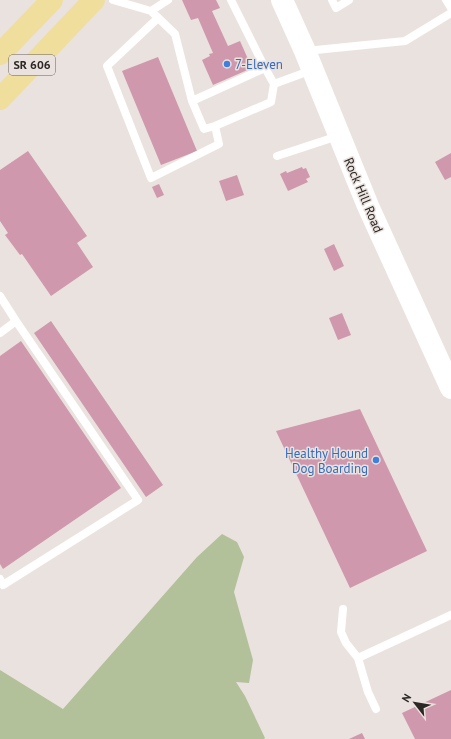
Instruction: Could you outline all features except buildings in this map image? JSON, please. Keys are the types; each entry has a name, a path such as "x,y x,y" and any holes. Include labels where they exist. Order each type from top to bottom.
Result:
{"main road":[{"name":"SR 606","path":"0,54 52,0"},
{"name":"SR 606","path":"0,98 94,0"}],"street":[{"name":"Rock Hill Road","path":"282,0 309,60 368,206 451,388"}],"lane":[{"path":"113,0 151,11 175,34 192,101 204,129 215,126 271,102 274,84 233,0"},
{"path":"151,11 168,0"},
{"path":"332,0 336,8 349,0"},
{"path":"446,0 451,8"},
{"path":"274,84 309,60 404,41 451,13"},
{"path":"158,18 107,66 151,178 219,144 215,126"},
{"path":"192,101 266,68"},
{"path":"277,156 339,136"},
{"path":"0,296 138,500 3,585 0,579"},
{"path":"0,333 16,321"},
{"path":"343,609 341,632 346,643 358,658 368,692 376,709"},
{"path":"358,658 451,615"}],"green space":[{"path":"222,534 237,542 244,557 234,592 253,660 249,683 236,682 245,696 265,738 264,739 0,739 0,670 63,709 197,557"}],"place":[{"name":"7-Eleven","path":"227,64"},
{"name":"Healthy Hound Dog Boarding","path":"376,460"}]}
